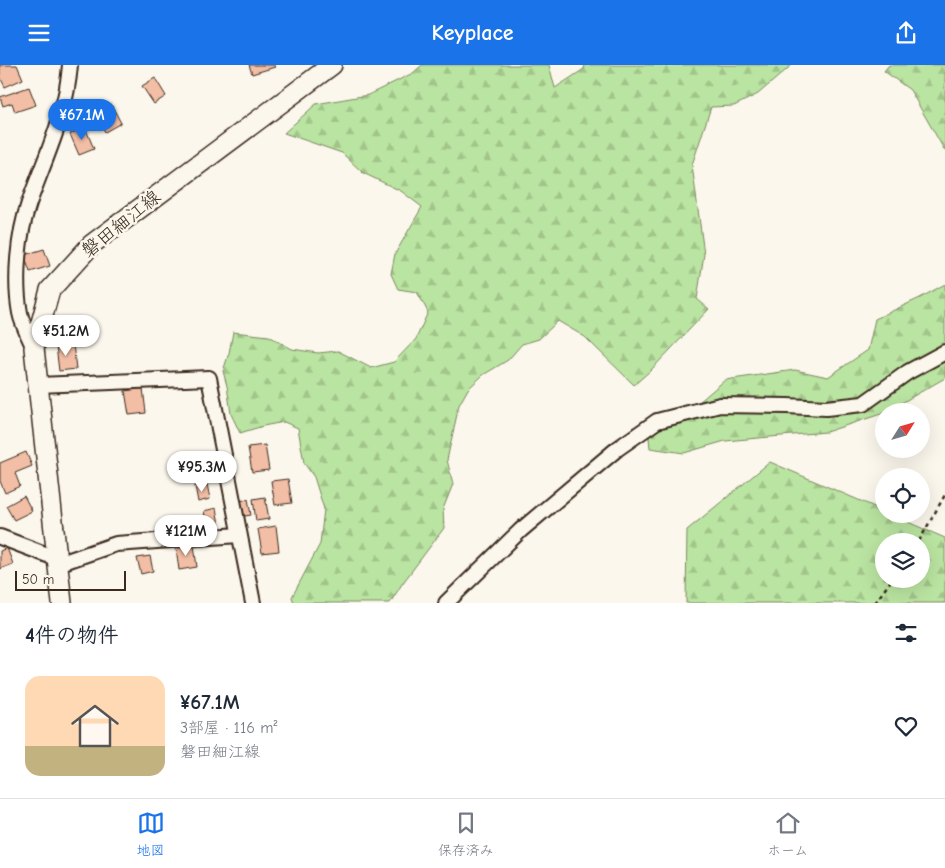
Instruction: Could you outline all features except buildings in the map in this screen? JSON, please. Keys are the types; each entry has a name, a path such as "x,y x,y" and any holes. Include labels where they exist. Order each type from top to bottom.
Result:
{"main road":[{"name":"磐田細江線","path":"62,603 34,348 50,289 92,244 332,65"}],"street":[{"path":"34,348 20,314 17,283 20,246 29,205 60,123 70,65"},
{"path":"446,603 521,530 617,449 657,421 720,405 786,405 826,408 863,404 908,372 945,352"},
{"path":"38,385 209,378 253,603"},
{"path":"0,537 58,561 116,544 239,535"}],"path":[{"path":"924,533 945,495"},
{"path":"875,603 886,588"}],"green space":[{"path":"422,65 549,65 555,88 584,69 585,65 792,65 758,94 734,106 711,107 692,165 704,254 697,299 709,309 651,370 634,385 585,337 558,321 539,339 522,344 508,360 483,375 468,389 459,405 447,460 453,484 443,509 444,528 390,603 294,603 292,597 320,544 324,509 314,477 304,463 298,428 284,422 240,433 231,414 223,371 233,332 269,336 292,349 318,353 338,351 371,368 394,362 416,339 428,312 417,292 398,289 391,274 395,254 422,207 401,191 363,173 342,153 284,133 316,104 368,95 413,73"},
{"path":"889,65 945,65 945,151 910,90 884,71"},
{"path":"945,284 945,378 901,403 875,403 875,416 826,432 725,441 684,453 650,448 648,428 692,408 725,380 795,370 828,377 868,350 875,319"},
{"path":"770,462 875,507 875,523 910,523 945,538 945,603 686,603 687,530"}]}
